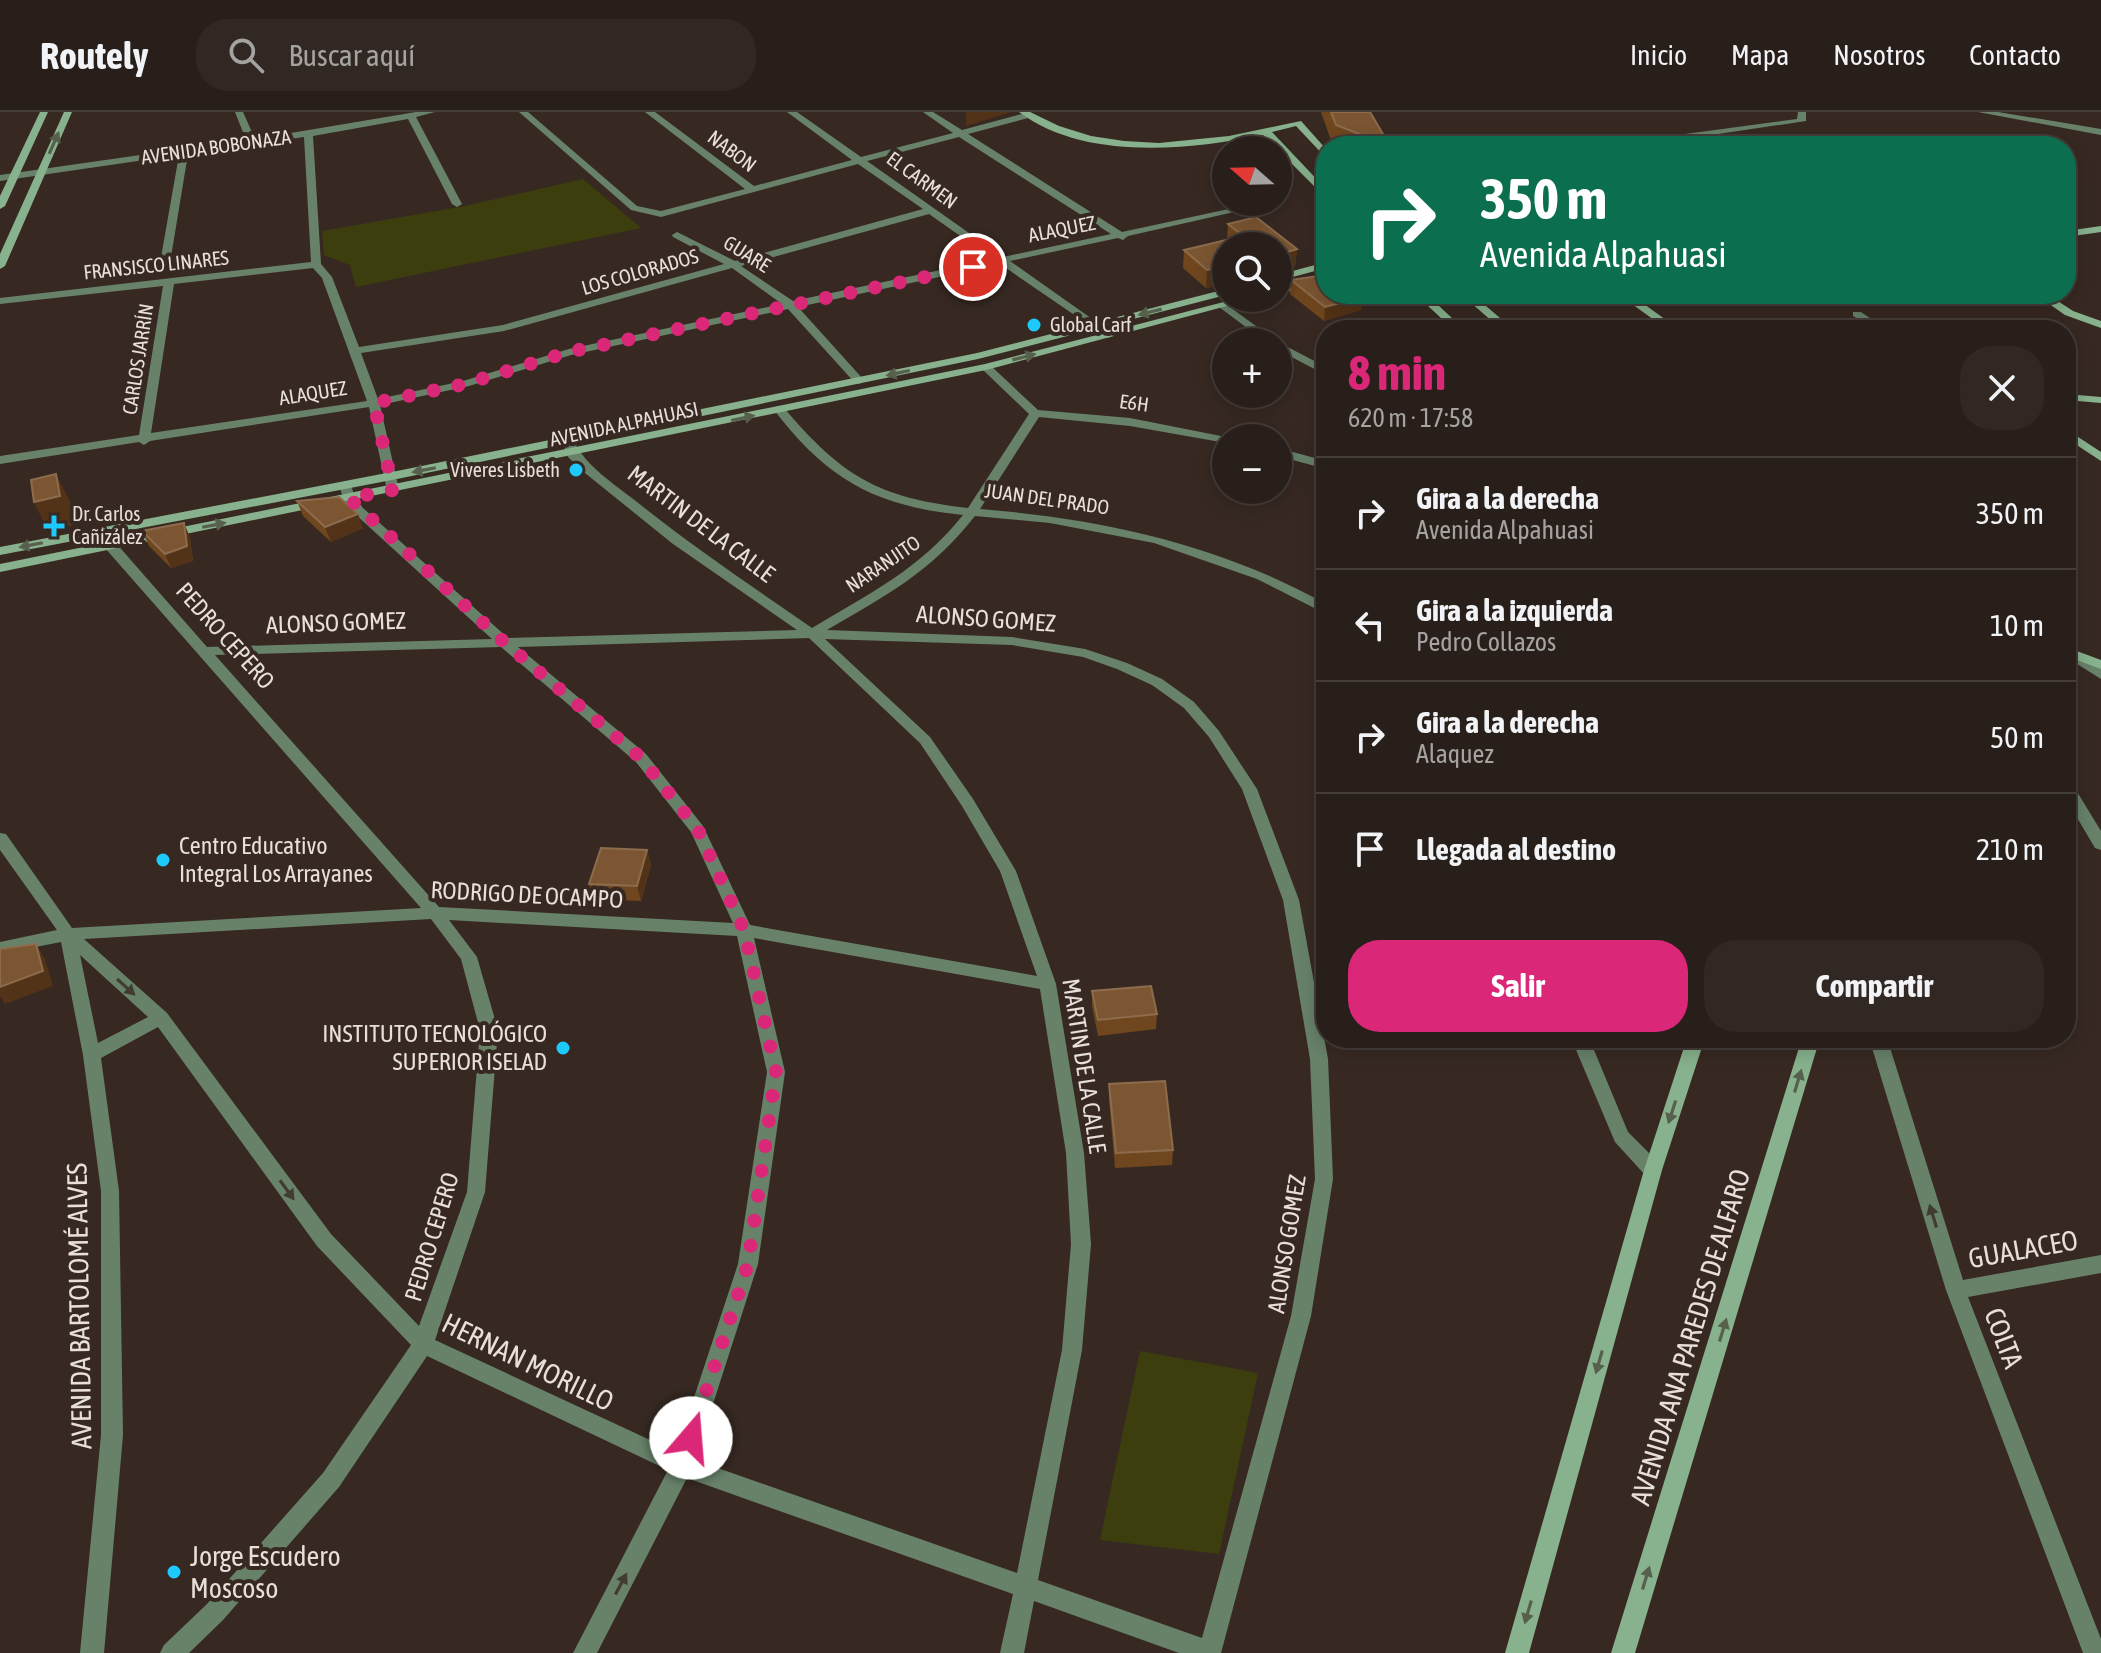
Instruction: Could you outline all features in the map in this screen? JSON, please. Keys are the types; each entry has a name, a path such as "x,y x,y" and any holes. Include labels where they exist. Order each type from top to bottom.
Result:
{"main road":[{"path":"0,206 44,112"},
{"path":"0,266 68,112"},
{"path":"1298,123 1302,112"},
{"path":"1026,114 1088,137 1145,146 1206,145 1298,123"},
{"path":"1298,123 1316,144"},
{"path":"1266,132 1316,184"},
{"path":"2076,233 2101,229"},
{"path":"1292,274 1316,268"},
{"path":"1292,288 1316,282"},
{"name":"AVENIDA ALPAHUASI","path":"570,448 978,356 1094,326 1212,302"},
{"name":"AVENIDA ALPAHUASI","path":"0,551 347,491 780,410 986,367 1108,335 1212,303"},
{"path":"1431,304 1449,320"},
{"path":"1478,304 1497,320"},
{"path":"1637,304 1661,320"},
{"path":"2055,304 2069,313 2101,325"},
{"path":"2076,398 2101,400"},
{"path":"2076,440 2101,457"},
{"name":"AVENIDA ALPAHUASI","path":"0,568 347,491"},
{"path":"2076,655 2101,665"},
{"path":"1517,1653 1653,1170 1693,1048"},
{"name":"AVENIDA ANA PAREDES DE ALFARO","path":"1623,1653 1808,1048"}],"street":[{"path":"239,112 252,143"},
{"path":"353,112 359,126"},
{"name":"AVENIDA BOBONAZA","path":"0,178 252,143 431,112"},
{"path":"523,112 634,208 650,213 672,212 964,136 1026,114"},
{"name":"NABON","path":"649,112 754,191"},
{"name":"EL CARMEN","path":"791,112 1108,335"},
{"path":"927,112 1123,237"},
{"path":"1731,136 1800,121 1803,119 1802,112"},
{"path":"1982,112 2101,132"},
{"path":"411,116 457,204"},
{"path":"308,134 316,265 327,277 374,403 391,483"},
{"path":"165,263 184,152"},
{"name":"LOS COLORADOS","path":"353,351 504,328 932,210"},
{"name":"ALAQUEZ","path":"0,460 144,441 374,403 465,384 569,352 1212,216"},
{"name":"GUARE","path":"677,235 732,264 791,305 859,381"},
{"name":"FRANSISCO LINARES","path":"0,301 316,265"},
{"name":"CARLOS JARRÍN","path":"144,441 169,282"},
{"path":"1240,312 1258,328"},
{"path":"1855,314 1864,320"},
{"path":"1292,353 1316,366"},
{"path":"986,367 1035,413"},
{"name":"JUAN DEL PRADO","path":"780,410 806,441 854,481 877,492 925,506 1128,533 1212,554 1316,605"},
{"name":"E6H","path":"1035,413 1130,422 1212,437"},
{"name":"NARANJITO","path":"812,634 925,563 975,511 1035,413"},
{"name":"MARTIN DE LA CALLE","path":"570,448 678,541 812,634 925,740 968,803 1008,871 1048,984 1075,1153 1081,1244 1072,1350 1027,1591 1012,1653"},
{"path":"1292,456 1316,462"},
{"path":"347,491 505,643 641,758 698,830 744,930 776,1072 748,1264 682,1466 585,1653"},
{"name":"PEDRO CEPERO","path":"110,545 435,913 469,957 489,1030 476,1192 423,1344 331,1480 215,1612 172,1653"},
{"name":"ALONSO GOMEZ","path":"206,651 812,634 1012,641 1085,653 1122,666 1157,682 1189,705 1214,734 1249,789 1291,900 1316,1042"},
{"path":"2076,658 2101,675"},
{"path":"2076,803 2101,844"},
{"name":"AVENIDA BARTOLOMÉ ALVES","path":"0,838 68,934 92,1055 110,1191 112,1405 92,1653"},
{"name":"RODRIGO DE OCAMPO","path":"0,948 68,934 435,913 744,930 1048,984"},
{"name":"HERNAN MORILLO","path":"68,934 161,1018 324,1240 423,1344 682,1466 1027,1591"},
{"path":"92,1055 161,1018"},
{"name":"ALONSO GOMEZ","path":"1209,1653 1301,1316 1324,1179 1317,1048"},
{"path":"1584,1048 1621,1137 1653,1170"},
{"name":"COLTA","path":"1881,1048 1956,1290 2095,1653"},
{"name":"GUALACEO","path":"1956,1290 2101,1264"},
{"path":"1027,1591 1209,1653"}],"green space":[{"path":"583,179 641,228 356,287 350,265 324,255 322,231 465,206"},
{"path":"1140,1351 1258,1373 1219,1554 1100,1540"}],"building":[{"path":"1331,112 1370,112 1384,136 1364,136 1336,125"},
{"path":"1256,217 1275,232 1238,232 1228,224"},
{"path":"1212,243 1212,269 1207,270 1184,250"},
{"path":"1316,276 1316,300 1292,281 1292,280"},
{"path":"56,474 60,496 34,502 31,480"},
{"path":"339,497 358,514 325,527 297,501"},
{"path":"184,523 187,546 165,554 142,531"},
{"path":"601,848 647,850 637,886 589,884"},
{"path":"36,944 43,971 0,987 0,949"},
{"path":"1151,986 1157,1014 1098,1020 1092,991"},
{"path":"1165,1081 1173,1150 1116,1153 1109,1084"}],"place":[{"name":"Global Carf","path":"1034,325"},
{"name":"Viveres Lisbeth","path":"576,470"},
{"name":"Dr. Carlos Cañizález","path":"54,526"},
{"name":"Centro Educativo Integral Los Arrayanes","path":"163,860"},
{"name":"INSTITUTO TECNOLÓGICO SUPERIOR ISELAD","path":"563,1048"},
{"name":"Jorge Escudero Moscoso","path":"174,1572"}],"route":[{"path":"691,1438 748,1264 776,1072 744,930 698,830 641,758 505,643 359,511 349,498 393,490 374,403 465,384 569,352 973,267"}]}
